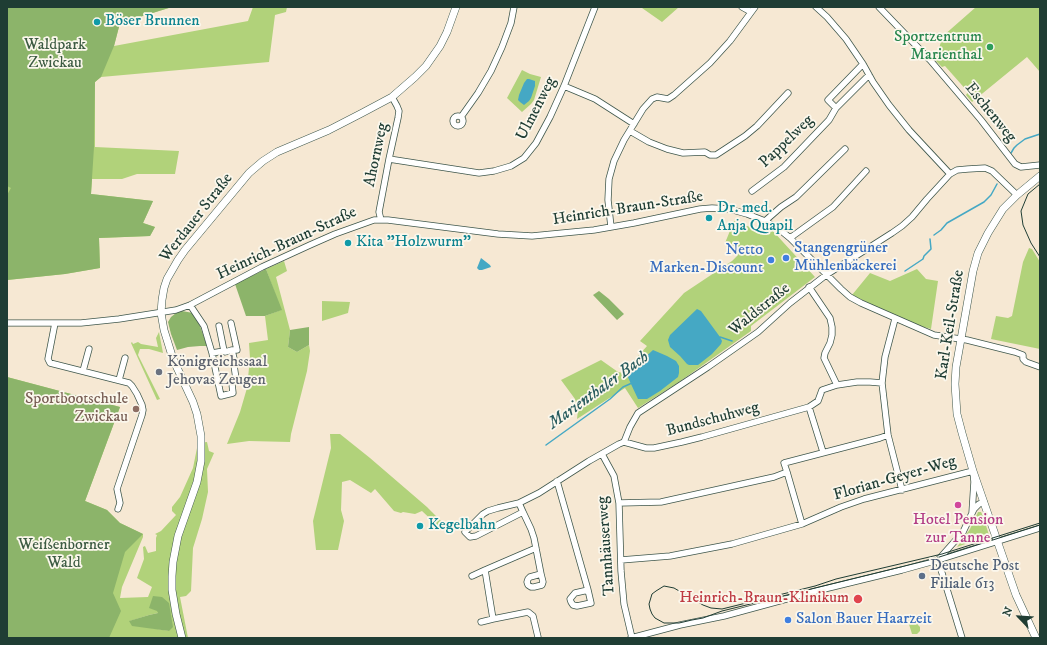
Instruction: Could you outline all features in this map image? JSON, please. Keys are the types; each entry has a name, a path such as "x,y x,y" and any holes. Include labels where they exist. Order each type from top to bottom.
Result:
{"main road":[{"name":"Werdauer Straße","path":"182,638 173,594 173,562 178,536 194,494 198,476 201,461 201,436 193,402 171,352 164,330 161,313 164,288 167,279 178,260 194,238 249,174 263,161 277,152 329,130 392,97 415,77 426,66 436,51 447,32 456,7"},
{"name":"Karl-Keil-Straße","path":"984,502 973,471 957,414 956,370 961,339 973,271 984,240 992,225 1004,209 1017,195 1040,176"},
{"path":"984,502 1016,595 1036,638"}],"street":[{"path":"461,117 478,93 490,71 511,23 514,7"},
{"name":"Ulmenweg","path":"389,159 479,172 494,171 511,166 524,158 536,143 550,117 564,86 595,7"},
{"path":"742,7 751,12"},
{"path":"611,227 608,200 609,179 614,161 624,140 643,109 652,99 657,97 668,98 674,95 710,64 730,42 755,7"},
{"path":"816,7 846,39 863,64 868,75 909,130 950,174 957,170 985,168 992,171 1017,195"},
{"name":"Eschenweg","path":"879,7 930,60 981,120 1015,164 1021,167 1040,165"},
{"path":"836,108 828,100 863,64"},
{"name":"Pappelweg","path":"752,191 784,168 828,120 836,108 868,75"},
{"path":"564,86 595,99 634,124"},
{"path":"630,131 649,142 667,149 683,153 705,152 710,155 716,155 757,126 788,93"},
{"name":"Ahornweg","path":"381,220 379,212 399,111 392,97"},
{"path":"765,221 796,197 846,149"},
{"path":"790,238 833,207 866,172"},
{"name":"Waldstraße","path":"624,442 638,413 758,332 790,303 826,275 902,226 912,217 950,174"},
{"name":"Heinrich-Braun-Straße","path":"7,323 81,323 119,320 176,310 262,267 310,245 370,221 388,220 498,234 532,236 588,231 700,209 712,208 729,209 765,221 790,238 850,297 861,303 934,335 961,339 1015,352 1023,355 1023,359 1026,362 1040,367"},
{"path":"809,288 830,318 832,335 824,358 837,385"},
{"path":"190,304 204,326 212,353 221,396 233,393 232,384 236,379 232,350"},
{"path":"895,319 885,356 882,384 888,435 902,490"},
{"path":"55,323 48,359 50,363 129,383 140,400 143,410 117,489 120,503 118,509"},
{"path":"212,353 236,350 231,323"},
{"path":"219,326 224,351"},
{"path":"82,371 89,349"},
{"path":"119,380 125,358"},
{"path":"823,452 809,407 818,401 822,390 837,385 857,382 882,384"},
{"name":"Bundschuhweg","path":"624,442 646,448 663,446 702,437 809,407"},
{"path":"802,524 784,463 888,435"},
{"path":"523,512 476,536 470,537 465,532 488,511 519,503 539,493 624,442"},
{"name":"Tannhäuserweg","path":"602,454 614,476 619,503 624,604 631,638"},
{"name":"Florian-Geyer-Weg","path":"621,560 670,556 732,544 802,524 864,499 973,471"},
{"name":"Karl-Keil-Straße","path":"972,513 974,482 973,471"},
{"path":"619,503 661,502 774,477 787,472"},
{"path":"557,481 588,590"},
{"name":"Karl-Keil-Straße","path":"938,560 963,532 974,509 979,504 984,502"},
{"path":"519,503 531,529 541,574"},
{"path":"631,638 724,616 938,560 1040,528"},
{"path":"472,576 536,548"},
{"path":"938,560 962,638"},
{"path":"485,570 493,619"},
{"path":"481,622 528,612 533,616 540,638"}],"green space":[{"name":"Waldpark Zwickau","path":"7,7 172,7 120,23 114,46 248,21 253,7 287,7 286,12 275,15 269,62 101,77 95,82 95,147 179,151 175,174 137,174 122,179 92,179 91,194 153,201 143,223 155,227 150,236 99,238 100,268 65,274 7,280"},
{"name":"Waldpark Zwickau","path":"7,7 172,7 120,23 114,46 101,77 95,82 94,147 91,194 153,201 143,223 155,227 150,236 99,238 100,268 65,274 7,280 7,195 11,188 7,186"},
{"path":"679,7 662,22 642,8"},
{"name":"Sportzentrum Marienthal","path":"976,7 1040,7 1040,72 1027,57 972,102 966,95 968,92 945,66 942,67 935,60 943,36"},
{"path":"522,70 541,77 534,100 522,112 507,98"},
{"path":"734,221 768,234 772,230 815,277 751,326 751,331 679,382 638,408 625,388 577,419 578,410 575,399 561,380 601,360 618,372 623,373 647,346 640,341 684,293 732,261 738,255 725,243"},
{"path":"1029,248 1032,249 1040,262 1040,349 991,339 996,316 1008,318 1012,316 1023,262"},
{"path":"284,261 287,271 276,277 290,330 288,347 297,352 309,345 310,351 307,371 290,442 249,441 227,444 240,412 247,388 250,358 249,343 268,340 265,316 281,310 266,269"},
{"path":"266,269 282,310 265,316 246,316 235,284"},
{"path":"917,269 926,279 938,281 931,329 913,324 852,295 870,273 890,281"},
{"path":"599,291 624,314 617,320 593,295"},
{"path":"322,301 350,302 348,313 322,321"},
{"path":"182,311 193,313 200,326 207,346 188,347 177,350 168,322 176,313"},
{"path":"309,327 309,345 297,352 288,347 290,330"},
{"path":"159,332 163,353 149,349 140,349 138,355 160,399 157,400 131,343 132,342 133,344 138,342 141,344 158,347 156,338"},
{"name":"Weißenborner Wald","path":"7,377 120,407 85,501 107,510 120,523 143,534 122,587 120,598 148,597 152,587 137,578 144,559 143,547 145,546 148,553 156,551 157,535 155,534 161,531 176,515 172,511 172,507 180,497 193,468 198,443 207,442 209,451 214,453 207,469 208,492 193,548 191,591 186,596 180,597 188,638 7,638","holes":["157,611 169,631 152,628 130,621 158,613"]},
{"name":"Weißenborner Wald","path":"7,377 120,407 85,501 107,510 120,523 143,534 125,552 113,593 121,611 109,638 7,638"},
{"path":"330,434 340,434 427,507 442,522 438,526 422,511 415,514 394,511 375,489 371,493 350,480 342,482 341,510 344,521 338,550 316,550 313,521 331,448"},
{"path":"978,512 981,512 983,516 989,535 957,547 970,529"},
{"path":"153,596 162,597 169,603 173,627 169,631 132,626 129,621 158,613 157,611 149,608"},
{"path":"917,619 920,631 917,634 912,634 908,621"}],"water":[{"path":"527,79 535,81 535,86 531,98 524,105 518,100"},
{"path":"481,258 491,267 479,270 477,268"},
{"path":"697,309 701,311 722,341 712,354 698,365 689,365 670,347 668,340 670,335"},
{"path":"653,350 676,361 679,366 678,377 647,399 638,399 627,375"}],"waterway":[{"name":"Marienthaler Bach","path":"1011,153 1014,148 1025,139 1040,134"},
{"name":"Marienthaler Bach","path":"934,235 947,223 984,202 991,195 997,184"},
{"name":"Marienthaler Bach","path":"905,271 923,259 931,249 930,239"},
{"name":"Marienthaler Bach","path":"720,337 732,341"},
{"name":"Marienthaler Bach","path":"546,445 610,399 623,387 632,383"}],"tram line":[{"path":"1040,184 1028,194 1021,211 1023,225 1031,243 1040,257"},
{"path":"1040,523 942,554 836,579 815,586 722,609 711,608 703,605 674,588 664,586 652,594 649,604 650,609 655,618 664,623 679,623 703,618 722,611 933,559 1040,525"}],"place":[{"name":"Böser Brunnen","path":"97,22"},
{"name":"Sportzentrum Marienthal","path":"990,47"},
{"name":"Dr. med. Anja Quapil","path":"709,218"},
{"name":"Kita \"Holzwurm\"","path":"348,243"},
{"name":"Stangengrüner Mühlenbäckerei","path":"786,258"},
{"name":"Netto Marken-Discount","path":"771,260"},
{"name":"Königreichssaal Jehovas Zeugen","path":"159,372"},
{"name":"Sportbootschule Zwickau","path":"136,409"},
{"name":"Hotel Pension zur Tanne","path":"958,505"},
{"name":"Kegelbahn","path":"420,526"},
{"name":"Deutsche Post Filiale 613","path":"922,576"},
{"name":"Heinrich-Braun-Klinikum","path":"858,599"},
{"name":"Salon Bauer Haarzeit","path":"788,620"}]}
